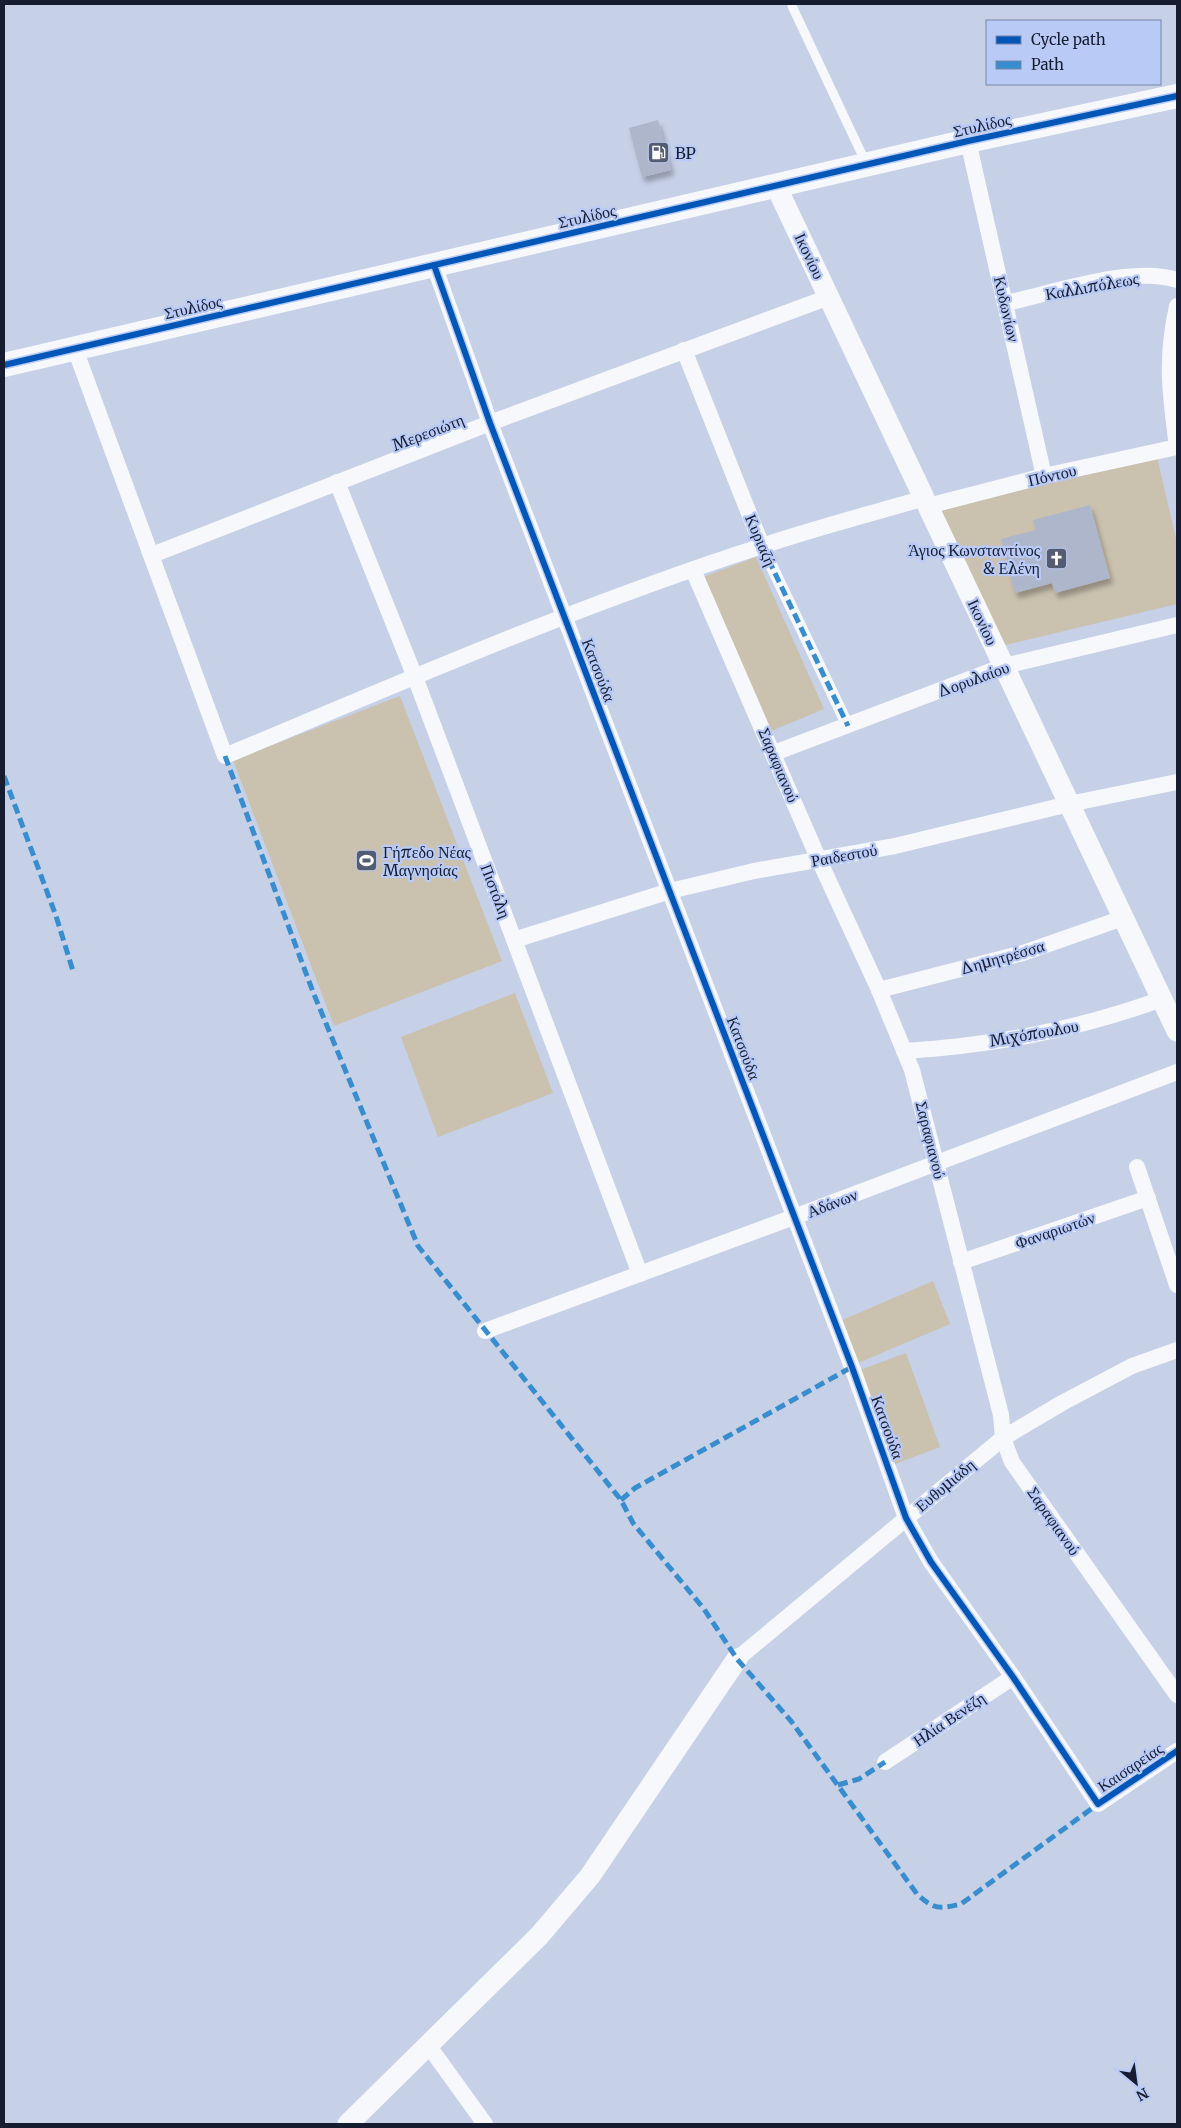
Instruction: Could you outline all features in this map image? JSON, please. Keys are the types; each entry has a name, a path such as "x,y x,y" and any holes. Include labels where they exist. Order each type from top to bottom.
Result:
{"main road":[{"name":"Στυλίδος","path":"4,365 867,165 1177,96"}],"street":[{"name":"Κυδωνίων","path":"968,142 1044,476"},
{"name":"Ικονίου","path":"776,186 1177,1031"},
{"name":"Κατσούδα","path":"434,265 490,423 852,1367 906,1518 931,1562 1013,1677 1098,1804"},
{"name":"Καλλιπόλεως","path":"1006,303 1120,277 1164,275 1177,280"},
{"name":"Μερεσιώτη","path":"152,555 490,423 829,297"},
{"path":"1177,306 1170,340 1168,369 1177,447"},
{"path":"75,349 152,555"},
{"name":"Κυριαζή","path":"684,350 762,546 848,726"},
{"name":"Πόντου","path":"152,555 225,756 415,677 564,618 762,546 926,502 1177,447"},
{"name":"Πιστόλη","path":"337,482 415,677 640,1274"},
{"name":"Σαραφιανού","path":"693,570 774,753 818,860 879,990 912,1070 1001,1415 1003,1438 1012,1462 1177,1695"},
{"name":"Δορυλαίου","path":"774,753 1004,666 1177,625"},
{"name":"Ραιδεστού","path":"514,940 670,891 754,871 895,846 1069,804 1177,782"},
{"name":"Δημητρέσσα","path":"879,990 1023,952 1123,918"},
{"name":"Μιχόπουλου","path":"904,1051 1027,1038 1078,1027 1162,999"},
{"name":"Αδάνων","path":"484,1331 794,1218 1177,1072"},
{"path":"1137,1167 1177,1286"},
{"name":"Φαναριωτών","path":"961,1262 1148,1198"},
{"name":"Ευθυμιάδη","path":"737,1659 798,1606 859,1560 906,1518 1003,1438 1062,1403 1132,1366 1177,1350"},
{"path":"348,2124 539,1936 590,1876 737,1659"},
{"name":"Ηλία Βενέζη","path":"885,1762 1013,1677"},
{"name":"Καισαρείας","path":"1098,1804 1177,1751"},
{"path":"428,2045 485,2124"}],"lane":[{"path":"792,6 867,165"}],"shaded area":[{"path":"1157,457 1177,543 1177,604 1001,646 938,510"},
{"path":"756,557 824,709 771,731 703,577"},
{"name":"Γήπεδο Νέας Μαγνησίας","path":"400,696 502,961 334,1026 233,760"},
{"path":"515,993 553,1093 438,1137 401,1037"},
{"path":"933,1281 950,1324 858,1363 840,1321"},
{"path":"906,1353 940,1447 895,1464 860,1370"}],"building":[{"path":"658,120 671,170 642,177 629,128"},
{"name":"Άγιος Κωνσταντίνος & Ελένη","path":"1090,505 1110,578 1055,593 1052,583 1015,593 1001,539 1036,530 1033,520"}],"marked path":[{"path":"762,546 848,726"},
{"path":"225,756 313,992 418,1246 621,1500 633,1523 704,1609 737,1659 791,1721 917,1894 933,1906 948,1907 961,1904 1098,1804"},
{"path":"4,776 56,916 73,971"},
{"path":"621,1500 635,1488 852,1367"},
{"path":"838,1785 859,1779 885,1762"}],"cycle path":[{"path":"4,365 968,141 1177,96"},
{"path":"434,265 490,423 852,1367 906,1518 931,1562 1013,1677 1098,1804 1177,1751"}],"place":[{"name":"BP","path":"659,153"},
{"name":"Άγιος Κωνσταντίνος & Ελένη","path":"1056,559"},
{"name":"Γήπεδο Νέας Μαγνησίας","path":"367,861"}]}
